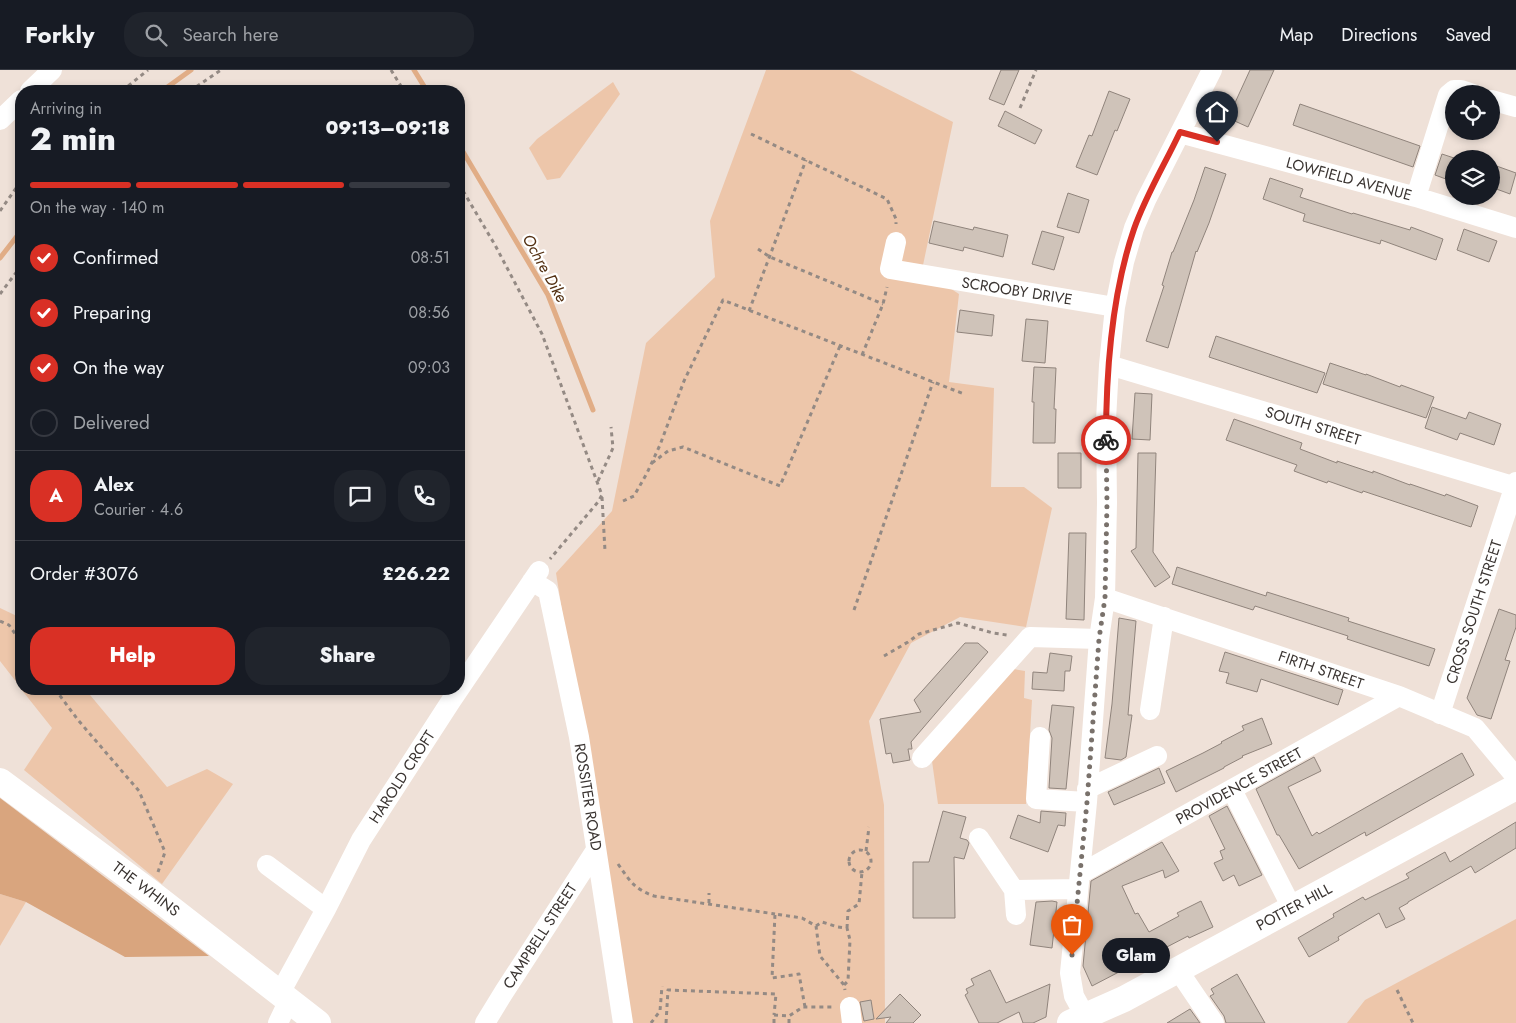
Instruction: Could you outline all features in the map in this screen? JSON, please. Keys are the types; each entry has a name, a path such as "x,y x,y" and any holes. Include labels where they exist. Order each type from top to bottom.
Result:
{"main road":[{"name":"THE WHINS","path":"0,781 151,892 283,1006 318,1023"},
{"name":"POTTER HILL","path":"1077,1020 1178,970 1516,787"}],"street":[{"path":"36,85 52,70"},
{"path":"1077,1020 1070,973 1087,795 1099,639 1105,598 1106,420 1115,307 1124,262 1134,228 1146,200 1212,70"},
{"path":"1500,103 1516,107"},
{"path":"1416,197 1445,105"},
{"path":"0,120 15,106"},
{"name":"LOWFIELD AVENUE","path":"1180,132 1416,197 1516,228"},
{"path":"890,269 896,242"},
{"name":"SCROOBY DRIVE","path":"890,269 1115,307"},
{"name":"SOUTH STREET","path":"1109,364 1516,485"},
{"name":"CROSS SOUTH STREET","path":"1440,714 1516,485"},
{"name":"ROSSITER ROAD","path":"536,576 548,592 579,737 623,1023"},
{"name":"HAROLD CROFT","path":"465,680 536,576"},
{"name":"FIRTH STREET","path":"1105,598 1399,696 1475,728 1516,777"},
{"path":"1150,710 1164,617"},
{"path":"922,758 1030,637 1099,639"},
{"name":"HAROLD CROFT","path":"283,1006 326,909 361,840 455,695"},
{"name":"PROVIDENCE STREET","path":"1079,882 1232,790 1399,696"},
{"path":"1040,737 1036,799 1087,795 1158,756"},
{"path":"1232,790 1292,908"},
{"path":"979,838 1014,890 1016,915"},
{"name":"CAMPBELL STREET","path":"485,1023 596,853"},
{"path":"267,865 326,909"},
{"path":"1014,890 1079,882"},
{"path":"1178,970 1214,1023"}],"path":[{"path":"129,85 148,70"},
{"path":"199,85 221,70"},
{"path":"391,70 400,85"},
{"path":"1020,108 1036,70"},
{"path":"751,134 887,199 896,218 896,242"},
{"path":"749,311 806,160"},
{"path":"0,211 15,190"},
{"path":"465,194 542,334 602,495 605,551"},
{"path":"758,249 770,257 883,304"},
{"path":"862,354 883,304 890,269"},
{"path":"0,294 15,274"},
{"path":"622,502 634,496 652,464 684,381 723,300 964,394"},
{"path":"652,464 668,451 683,448 780,486 840,346"},
{"path":"854,610 933,382"},
{"path":"597,482 614,448 611,427"},
{"path":"536,576 602,495"},
{"path":"0,622 10,625 15,633"},
{"path":"884,656 919,634 958,623 992,633 1030,637"},
{"path":"59,695 78,720 139,791 165,852 151,892"},
{"path":"866,851 855,851 850,856 850,867 852,870 862,872 871,865 870,857 866,851 868,827"},
{"path":"596,853 614,856 629,880 641,892 654,896 802,918 816,926"},
{"path":"844,985 848,981 850,940 847,928 848,911 859,904 862,872"},
{"path":"709,903 710,893"},
{"path":"775,914 772,978 799,974 805,1007"},
{"path":"816,926 822,922 847,928"},
{"path":"774,1015 789,1016 805,1007 851,1015 844,985 820,956 816,926"},
{"path":"651,1023 660,1011 662,986"},
{"path":"666,1023 668,990 776,994 774,1023"},
{"path":"1397,990 1413,1023"},
{"path":"789,1016 789,1023"}],"shaded area":[{"path":"766,70 850,70 953,122 922,270 959,294 949,382 994,388 991,487 1024,487 1052,508 1026,627 960,617 911,643 869,721 884,805 885,1023 628,1023 556,573 612,511 646,343 715,277 710,221"},
{"path":"613,82 620,94 560,178 547,180 529,148 537,139"},
{"path":"0,608 15,615 15,680 0,661"},
{"path":"1013,669 1025,671 1024,698 1032,700 1026,804 938,804 932,761"},
{"path":"26,695 90,695 167,787 207,769 233,784 162,884 24,770 52,728"},
{"path":"0,798 209,956 125,957 26,902 0,894"},
{"path":"0,894 26,902 0,946"},
{"path":"1516,919 1516,1023 1347,1023 1365,1000"}],"building":[{"path":"1001,70 1019,70 1004,105 989,99"},
{"path":"1250,70 1274,70 1248,127 1228,118"},
{"path":"1109,91 1130,99 1097,175 1076,167 1089,135 1092,136"},
{"path":"1300,104 1420,146 1413,167 1293,125"},
{"path":"1005,111 1042,130 1035,144 998,126"},
{"path":"1442,154 1445,155 1445,179 1435,175"},
{"path":"1205,167 1226,174 1209,223 1196,251 1168,348 1146,341 1164,286 1162,285 1172,252 1194,200"},
{"path":"1500,167 1516,173 1510,194 1500,190"},
{"path":"1270,178 1303,189 1300,197 1410,230 1411,227 1443,239 1436,260 1381,240 1380,244 1303,221 1305,214 1263,199"},
{"path":"1068,193 1089,200 1079,233 1057,227"},
{"path":"934,221 973,230 974,227 1008,235 1003,257 964,247 963,251 929,243"},
{"path":"1464,229 1497,241 1489,262 1457,250"},
{"path":"1042,231 1064,237 1054,270 1032,264"},
{"path":"960,310 994,315 992,336 957,332"},
{"path":"1026,319 1048,321 1045,363 1022,361"},
{"path":"1216,336 1325,373 1317,393 1209,357"},
{"path":"1330,363 1434,397 1426,418 1323,384"},
{"path":"1034,367 1056,368 1055,443 1033,443 1034,402 1032,402"},
{"path":"1135,393 1152,394 1150,440 1132,439"},
{"path":"1432,407 1466,419 1469,412 1501,424 1494,445 1460,433 1457,440 1425,428"},
{"path":"1234,419 1302,443 1300,449 1337,463 1337,461 1373,473 1373,471 1410,485 1445,496 1446,494 1478,506 1471,527 1363,491 1362,493 1328,481 1327,483 1294,471 1297,465 1226,440"},
{"path":"1058,453 1081,453 1081,488 1058,488"},
{"path":"1138,453 1156,453 1153,552 1170,577 1155,587 1131,551 1136,548"},
{"path":"1069,533 1086,533 1084,620 1066,619"},
{"path":"1177,567 1266,596 1267,592 1349,618 1348,621 1435,649 1429,666 1347,639 1348,636 1255,606 1253,610 1172,584"},
{"path":"1499,609 1516,615 1516,627 1505,660 1510,661 1491,719 1477,715 1467,698"},
{"path":"1119,618 1136,621 1128,715 1132,715 1126,757 1121,760 1105,758 1112,704"},
{"path":"965,643 978,643 988,652 911,742 912,749 908,749 910,760 893,763 891,753 886,754 880,719 921,712 914,700"},
{"path":"1225,652 1343,690 1338,705 1261,679 1257,692 1226,683 1229,673 1219,671"},
{"path":"1050,653 1072,656 1070,671 1065,671 1064,691 1032,689 1033,672 1047,673"},
{"path":"1052,705 1074,707 1066,789 1049,788 1052,738 1049,730"},
{"path":"1262,718 1272,744 1242,756 1224,768 1176,792 1166,771 1244,730 1242,726"},
{"path":"1462,753 1474,775 1366,836 1365,832 1299,869 1279,835 1277,835 1256,789 1314,757 1321,771 1288,787 1312,836 1317,832 1319,834"},
{"path":"1159,768 1165,783 1114,805 1108,792"},
{"path":"1227,806 1262,875 1239,886 1234,875 1223,881 1214,863 1223,859 1220,851 1225,849 1209,816"},
{"path":"943,811 966,817 960,838 967,840 969,843 964,859 954,857 955,918 913,918 913,862 929,862"},
{"path":"1041,811 1066,813 1065,826 1058,825 1048,852 1010,838 1018,815 1040,823"},
{"path":"1516,822 1516,848 1475,873 1471,866 1408,902 1399,908 1405,919 1386,928 1379,913 1338,937 1339,940 1309,957 1298,938 1334,917 1333,914 1363,897 1365,900 1409,878 1406,874 1445,852 1450,862"},
{"path":"1162,842 1179,871 1165,878 1163,870 1122,886 1135,914 1138,913 1149,932 1179,916 1177,913 1201,901 1213,927 1189,938 1188,936 1092,986 1083,966 1091,881"},
{"path":"1036,902 1057,902 1052,948 1030,945"},
{"path":"990,970 1006,1003 1050,984 1046,1017 1033,1023 1023,1023 1019,1012 997,1023 979,1023 965,995 968,993 966,989 974,985 971,979"},
{"path":"1237,974 1265,1023 1226,1023 1224,1016 1210,996 1214,994 1211,989"},
{"path":"900,994 921,1015 913,1023 886,1023 891,1017 876,1019"},
{"path":"871,1000 874,1019 864,1021 860,1002"},
{"path":"1190,1009 1200,1023 1167,1023"}],"waterway":[{"path":"170,85 191,70"},
{"name":"Ochre Dike","path":"414,70 423,85"},
{"name":"Ochre Dike","path":"465,155 548,295 593,410"},
{"path":"0,258 15,239"}],"way so far":[{"path":"1072,955 1087,802 1099,639 1105,598 1106,440"}],"place":[{"name":"Glam","path":"1072,955"}],"route":[{"path":"1106,440 1109,364 1115,307 1124,262 1134,228 1180,132 1217,142"}]}
